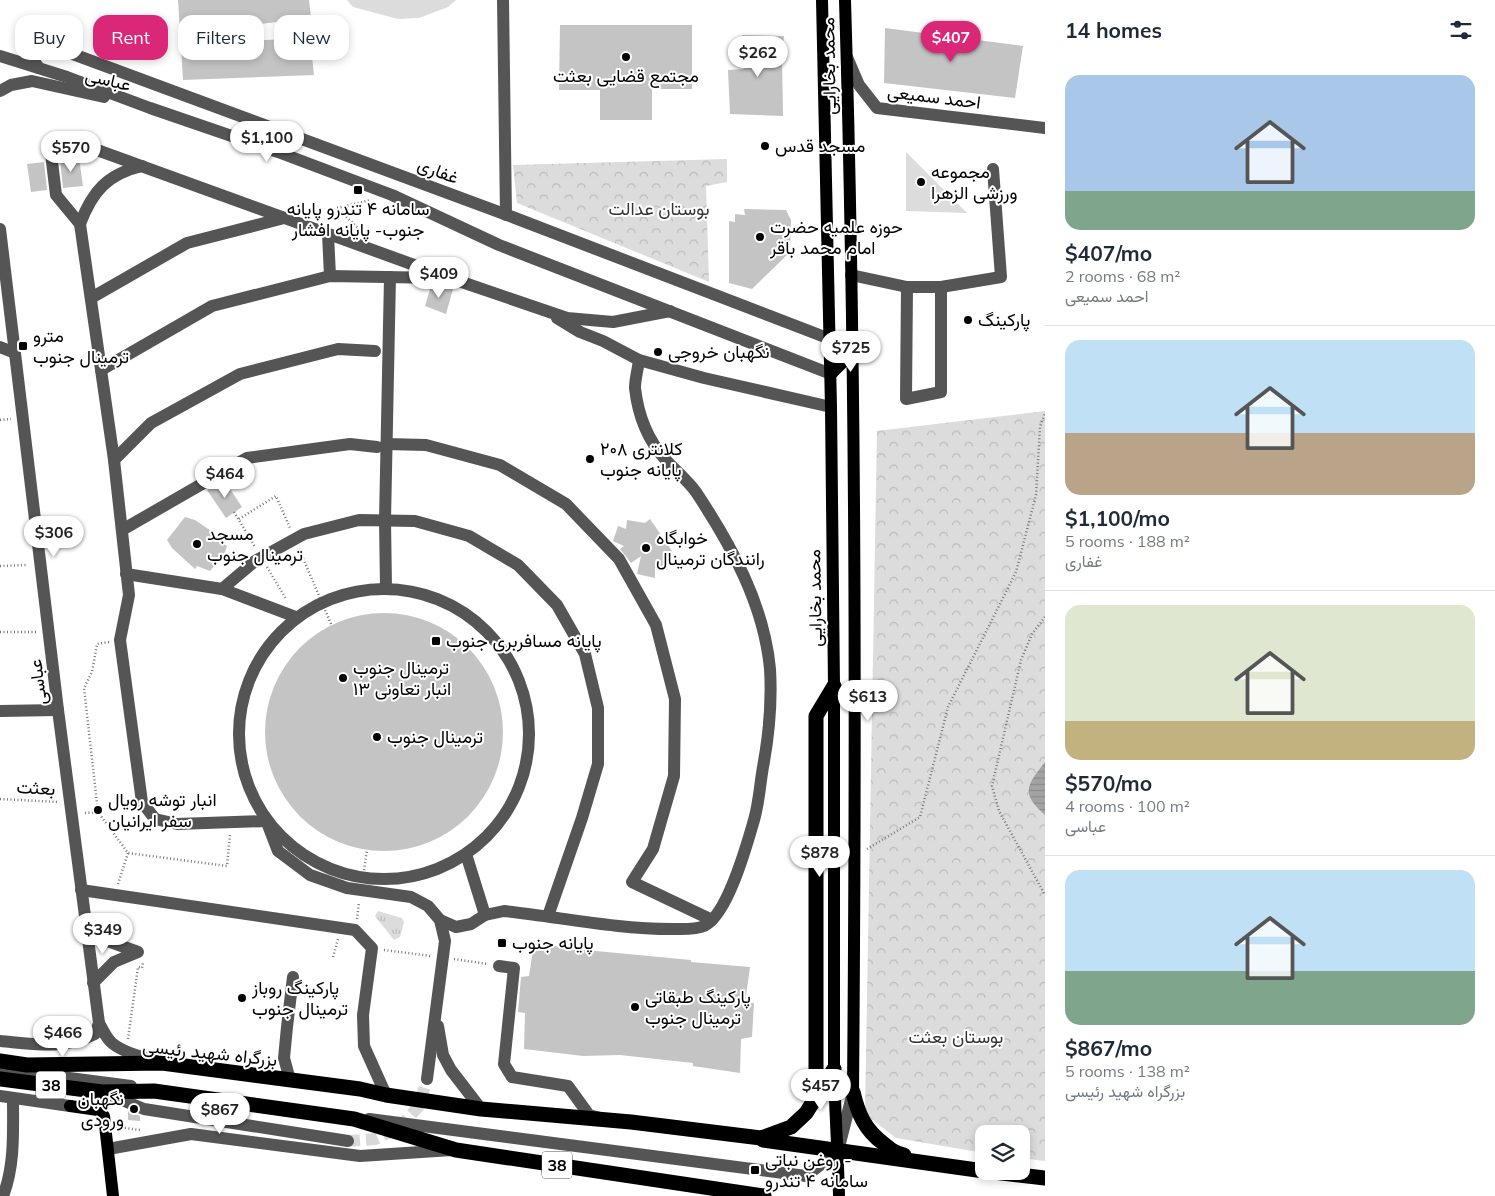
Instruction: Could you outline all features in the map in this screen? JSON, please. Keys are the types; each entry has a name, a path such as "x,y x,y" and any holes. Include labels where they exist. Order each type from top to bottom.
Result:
{"highway":[{"path":"816,1099 816,716 834,686"},
{"name":"بزرگراه شهید رئیسی","path":"0,1061 27,1065 162,1063 360,1089 386,1095"},
{"path":"695,1130 761,1138 792,1127 806,1113 834,1069"},
{"name":"38","path":"0,1079 102,1092 154,1091 354,1119 456,1150 764,1196"},
{"path":"853,1092 857,1110 866,1127 876,1138 896,1153 966,1169"},
{"name":"38","path":"386,1095 481,1109 610,1122 631,1122 695,1130 975,1170"},
{"name":"38","path":"1030,1176 1045,1178"}],"main road":[{"name":"محمد بخارایی","path":"822,0 831,374 834,686 834,1069 839,1196"},
{"name":"محمد بخارایی","path":"845,0 852,338 855,856 853,1092"},
{"path":"831,374 852,353"},
{"path":"70,1106 98,1110 104,1116 113,1196"}],"street":[{"path":"503,0 506,215"},
{"name":"غفاری","path":"39,68 32,58 31,50 35,44 43,43 506,215 830,339 852,338"},
{"path":"0,56 278,152 392,195 499,245 831,374"},
{"name":"احمد سمیعی","path":"847,57 859,85 877,108 1045,128"},
{"name":"عباسی","path":"0,91 11,86 32,82 150,108"},
{"path":"80,224 56,195 50,145 64,138 450,278 567,318 613,322 670,311"},
{"path":"142,166 126,170 102,185 86,208 80,224 114,460 129,595 120,640 142,802 155,819 177,824 267,821 293,847 308,857 324,866 360,877 396,879 432,871 466,854 493,830 514,800 527,765 530,728 524,692 509,658 486,630 457,608 422,593 386,588 354,591 324,601 296,617 269,644 250,676 239,713 239,751 248,788 267,821 278,851 310,875 347,888 411,897 428,906 440,920 456,928 471,924 485,915 504,911 646,929 685,929 704,926 712,920 723,904 738,872 756,813 770,714 770,668 765,640 753,597 736,560 694,489 665,459 648,437 640,414 635,387 639,360"},
{"path":"851,276 907,287 941,287 1001,278 993,169"},
{"path":"91,298 187,243 284,218"},
{"name":"عباسی","path":"0,229 58,710 99,1023"},
{"path":"328,234 330,276"},
{"path":"101,370 212,306 330,276 450,278"},
{"path":"386,588 381,446 390,277"},
{"path":"907,287 906,399 941,392 941,287"},
{"path":"544,310 580,332 603,341 639,360 704,378 831,407"},
{"path":"0,347 14,353"},
{"path":"114,460 151,423 240,374 338,349 375,350"},
{"path":"122,530 247,458 350,444 381,446 426,445 500,466 566,504 619,559 656,625 675,699 674,776 653,849 632,882 712,920"},
{"path":"222,589 255,561 304,534 358,520 415,521 469,536 518,565 557,605 584,654 598,708 598,764 582,818 548,916"},
{"path":"126,574 222,589 296,617"},
{"path":"0,710 58,710"},
{"path":"466,854 485,915"},
{"path":"81,890 355,930 372,948 363,1015 364,1046 386,1095"},
{"path":"427,1079 445,941 440,920"},
{"path":"86,926 105,940 138,952 114,962 93,984"},
{"path":"499,966 514,968 504,1064 512,1077 568,1086 589,1115 610,1122"},
{"path":"290,1080 284,1058 293,977"},
{"path":"436,1014 443,1055 451,1070 481,1109"},
{"path":"0,1041 50,1045 81,1041 95,1034 99,1023"},
{"path":"99,1023 113,1044 134,1054 162,1063"},
{"path":"0,1069 806,1176 838,1151 853,1092"},
{"path":"102,1092 144,1109 348,1141"},
{"path":"0,1096 70,1106"},
{"path":"3,1196 10,1178 14,1098"},
{"path":"108,1149 191,1134 360,1156 456,1150"}],"path":[{"path":"352,231 360,230 337,208 392,195"},
{"path":"855,856 920,817 948,707 1016,572 1036,495 1040,427 1045,413"},
{"path":"239,519 276,496 291,531"},
{"path":"299,548 332,626"},
{"path":"0,566 41,565"},
{"path":"1045,617 1032,634 1021,660 992,786 999,810 1045,895"},
{"path":"0,632 49,632"},
{"path":"120,640 97,644 92,672 84,688 98,812 128,853 227,866 231,822"},
{"name":"بعثت","path":"0,799 70,802"},
{"path":"114,895 128,853"},
{"path":"333,957 340,928"},
{"path":"116,1126 142,1130"}],"green space":[{"path":"347,0 456,0 448,7 419,18 398,19 353,7"},
{"name":"مجموعه ورزشی الزهرا","path":"906,152 967,213 906,211"},
{"name":"بوستان عدالت","path":"727,159 727,182 706,186 709,282 517,203 513,165"},
{"name":"بوستان بعثت","path":"1045,411 1045,1161 1030,1159 1030,1125 975,1125 975,1151 896,1138 865,1112 877,431"},
{"path":"378,911 402,918 404,922 400,937 394,940 375,916"}],"shaded area":[{"path":"1045,762 1045,815 1032,801 1029,789 1030,783"}],"building":[{"path":"178,0 309,0 311,15 274,15 274,22 264,24 264,15 179,15"},
{"name":"مجتمع قضایی بعثت","path":"560,25 692,25 692,89 652,89 652,120 600,120 600,90 559,90"},
{"path":"885,28 1023,46 1015,98 884,83"},
{"path":"742,35 784,36 782,56 783,116 730,114 728,70 744,69"},
{"path":"264,40 274,40 274,60 312,60 314,75 183,80 182,60 264,60"},
{"path":"79,158 83,186 63,188 60,160"},
{"path":"44,162 47,190 31,192 27,164"},
{"name":"حوزه علمیه حضرت امام محمد باقر","path":"744,209 786,210 791,220 790,252 752,289 729,283 729,221 735,222 735,214 745,215"},
{"path":"431,286 453,289 446,314 425,306"},
{"path":"224,480 242,507 226,518 207,490"},
{"path":"185,517 195,520 220,537 218,540 227,546 225,552 210,571 197,566 195,569 172,548 167,540"},
{"name":"خوابگاه رانندگان ترمینال","path":"650,519 672,551 667,570 655,568 655,578 637,574 641,556 631,563 620,549 624,546 613,541 618,526 626,529 627,520 645,523"},
{"path":"384,613 407,615 429,622 450,633 468,648 483,666 494,687 501,709 503,732 501,755 494,777 483,798 468,816 450,831 429,842 407,849 384,851 361,849 339,842 318,831 300,816 285,798 274,777 267,755 265,732 267,709 274,687 285,666 300,648 318,633 339,622 361,615"},
{"name":"پارکینگ طبقاتی ترمینال جنوب","path":"534,943 575,949 691,960 691,962 750,967 745,1003 754,1003 752,1037 741,1039 740,1073 693,1066 693,1063 620,1055 583,1056 524,1049 525,1013 518,1012 521,977 529,976"},
{"path":"128,1111 140,1116 140,1121 128,1120"}],"tunnel":[{"path":"348,1141 375,1139 400,1127 419,1106 427,1079"}],"place":[{"name":"مجتمع قضایی بعثت","path":"626,57"},
{"name":"مسجد قدس","path":"765,146"},
{"name":"مجموعه ورزشی الزهرا","path":"921,182"},
{"name":"سامانه ۴ تندرو پایانه جنوب- پایانه افشار","path":"358,190"},
{"name":"حوزه علمیه حضرت امام محمد باقر","path":"760,237"},
{"name":"پارکینگ","path":"968,320"},
{"name":"مترو ترمینال جنوب","path":"23,346"},
{"name":"نگهبان خروجی","path":"658,352"},
{"name":"کلانتری ۲۰۸ پایانه جنوب","path":"590,459"},
{"name":"مسجد ترمینال جنوب","path":"197,544"},
{"name":"خوابگاه رانندگان ترمینال","path":"646,548"},
{"name":"پایانه مسافربری جنوب","path":"436,641"},
{"name":"ترمینال جنوب انبار تعاونی ۱۳","path":"343,678"},
{"name":"ترمینال جنوب","path":"377,737"},
{"name":"انبار توشه رویال سفر ایرانیان","path":"98,810"},
{"name":"پایانه جنوب","path":"502,943"},
{"name":"پارکینگ روباز ترمینال جنوب","path":"242,998"},
{"name":"پارکینگ طبقاتی ترمینال جنوب","path":"635,1007"},
{"name":"نگهبان ورودی","path":"134,1109"},
{"name":"روغن نباتی - سامانه ۴ تندرو","path":"755,1170"}]}
